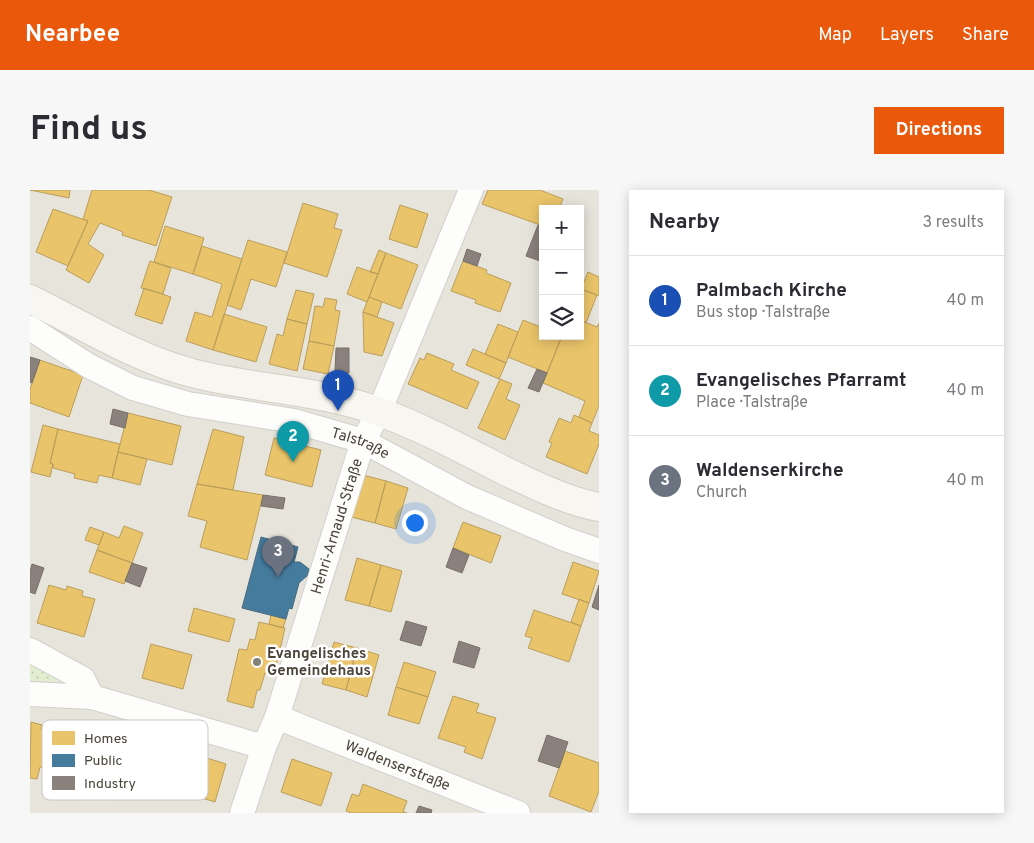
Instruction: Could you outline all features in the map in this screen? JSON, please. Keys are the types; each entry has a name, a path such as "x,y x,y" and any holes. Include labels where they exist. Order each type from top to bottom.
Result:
{"main road":[{"path":"30,299 158,362 218,380 320,395 360,405 424,430 541,488 587,505 599,507"}],"street":[{"name":"Henri-Arnaud-Straße","path":"242,813 264,747 277,717 363,441 380,412 471,190"},
{"name":"Talstraße","path":"30,328 89,366 133,388 188,404 294,421 363,441 467,496 565,539 599,550"},
{"path":"30,650 83,679 92,697"},
{"path":"30,694 92,697 171,720"},
{"name":"Waldenserstraße","path":"277,717 518,813"},
{"path":"208,731 264,747"}],"shaded area":[{"path":"30,190 599,190 599,813 30,813"},
{"path":"106,806 127,813 30,813 30,810"}],"green space":[{"path":"30,660 61,679 58,681 30,681"}],"building: Homes":[{"path":"30,190 70,190 69,198"},
{"path":"92,190 149,190 172,197 156,246 122,235 123,232 100,223 88,244 104,255 89,283 66,270 88,221 83,219"},
{"path":"488,190 540,190 563,199 561,205 539,205 539,225 482,204"},
{"path":"303,203 338,214 334,228 342,230 327,277 284,263"},
{"path":"400,205 428,214 417,248 389,239"},
{"path":"53,209 88,221 68,266 36,252"},
{"path":"165,226 204,238 193,274 154,262"},
{"path":"248,240 287,252 276,287 251,279 241,310 227,305"},
{"path":"202,246 242,259 213,350 186,341 195,312 212,317 222,284 193,274"},
{"path":"379,250 386,253 378,274 370,272"},
{"path":"386,253 418,265 401,309 369,297"},
{"path":"150,261 171,268 163,294 141,288"},
{"path":"463,261 487,270 486,273 511,283 500,312 475,303 476,300 451,291"},
{"path":"357,267 378,274 367,302 347,294"},
{"path":"588,272 599,277 599,296 584,290 584,282"},
{"path":"144,288 171,297 162,324 135,315"},
{"path":"296,290 314,294 307,324 287,319"},
{"path":"584,290 597,295 586,323 584,322"},
{"path":"369,297 382,302 377,317 363,312"},
{"path":"325,298 337,300 335,310 340,311 334,346 309,341 315,306 323,307"},
{"path":"363,312 394,323 382,356 364,352"},
{"path":"224,314 267,327 256,362 213,350"},
{"path":"287,319 307,324 297,371 269,364 277,334 283,336"},
{"path":"523,320 539,326 539,340 560,340 547,373 508,357"},
{"path":"584,322 597,327 599,323 599,406 592,423 579,417 585,401 543,383 560,340 584,340"},
{"path":"498,324 518,332 506,363 485,354"},
{"path":"309,341 334,346 328,374 303,369"},
{"path":"473,349 506,363 499,379 466,365"},
{"path":"427,353 454,364 451,370 479,382 467,409 408,384 420,358 424,360"},
{"path":"40,360 83,375 69,417 30,403 30,389"},
{"path":"500,379 512,384 506,399 520,405 505,440 478,428"},
{"path":"128,413 181,426 172,465 118,452"},
{"path":"574,415 592,423 589,431 599,435 599,444 587,474 546,457 552,443 549,442 559,418 571,423"},
{"path":"43,425 58,429 50,463 53,464 50,477 31,472"},
{"path":"58,429 120,444 112,478 99,475 97,483 74,478 75,474 53,468 53,464 50,463"},
{"path":"213,429 244,437 233,490 197,484"},
{"path":"274,438 321,450 312,487 265,475"},
{"path":"118,452 147,459 140,485 112,478"},
{"path":"363,475 386,481 375,523 351,517"},
{"path":"386,481 408,488 396,529 375,523"},
{"path":"197,484 263,495 247,560 200,547 207,521 188,516"},
{"path":"463,522 501,536 491,563 453,548"},
{"path":"124,526 143,533 132,563 97,550 104,532 119,538"},
{"path":"90,527 104,532 99,545 85,540"},
{"path":"97,550 132,563 124,584 89,572"},
{"path":"357,558 381,565 369,606 345,600"},
{"path":"573,562 599,571 589,603 562,594"},
{"path":"381,565 402,571 391,612 369,606"},
{"path":"49,585 66,590 67,586 83,591 82,596 95,599 84,637 37,623"},
{"path":"579,599 589,603 581,626 571,622"},
{"path":"194,608 235,619 229,642 188,631"},
{"path":"534,610 581,626 569,662 528,648 532,638 525,636"},
{"path":"271,615 286,619 283,628 269,624"},
{"name":"Evangelisches Gemeindehaus","path":"259,622 285,628 274,675 265,673 260,690 257,690 253,708 227,701 239,649 247,650 250,639 255,640"},
{"path":"334,642 357,648 346,690 322,684"},
{"path":"151,644 192,655 183,689 142,678"},
{"path":"357,648 379,655 367,697 346,690"},
{"path":"404,662 436,672 428,697 396,687"},
{"path":"396,687 428,697 419,724 388,715"},
{"path":"453,696 479,704 476,712 496,718 482,759 464,752 466,747 438,738"},
{"path":"31,722 42,725 42,768 40,767 37,779 30,778"},
{"path":"565,751 599,763 599,791 591,812 549,796"},
{"path":"208,758 226,764 215,802 208,800"},
{"path":"292,759 332,773 321,806 281,792"},
{"path":"363,784 407,801 403,812 407,813 351,813 346,811 352,794 359,796"}],"building: Public":[{"path":"261,537 298,547 294,562 300,562 309,569 308,575 299,583 292,609 289,608 286,619 242,608"}],"building: Industry":[{"path":"538,225 539,225 539,261 526,256"},
{"path":"467,249 481,254 477,266 463,261"},
{"path":"336,348 349,348 349,373 335,372"},
{"path":"30,357 40,360 32,383 30,382"},
{"path":"537,369 547,373 539,392 528,388"},
{"path":"113,409 128,413 125,428 110,424"},
{"path":"263,495 285,498 283,509 261,506"},
{"path":"453,548 469,555 462,573 446,567"},
{"path":"132,563 147,568 140,587 125,581"},
{"path":"32,564 44,568 35,594 30,592"},
{"path":"599,585 599,610 592,607"},
{"path":"406,621 427,627 421,646 400,640"},
{"path":"459,641 480,648 474,668 453,662"},
{"path":"547,735 568,742 559,768 538,761"},
{"path":"419,806 432,810 431,813 416,813"}],"place":[{"name":"Palmbach Kirche","path":"338,411"},
{"name":"Evangelisches Pfarramt","path":"293,462"},
{"name":"Waldenserkirche","path":"278,577"},
{"name":"Evangelisches Gemeindehaus","path":"257,662"}]}
